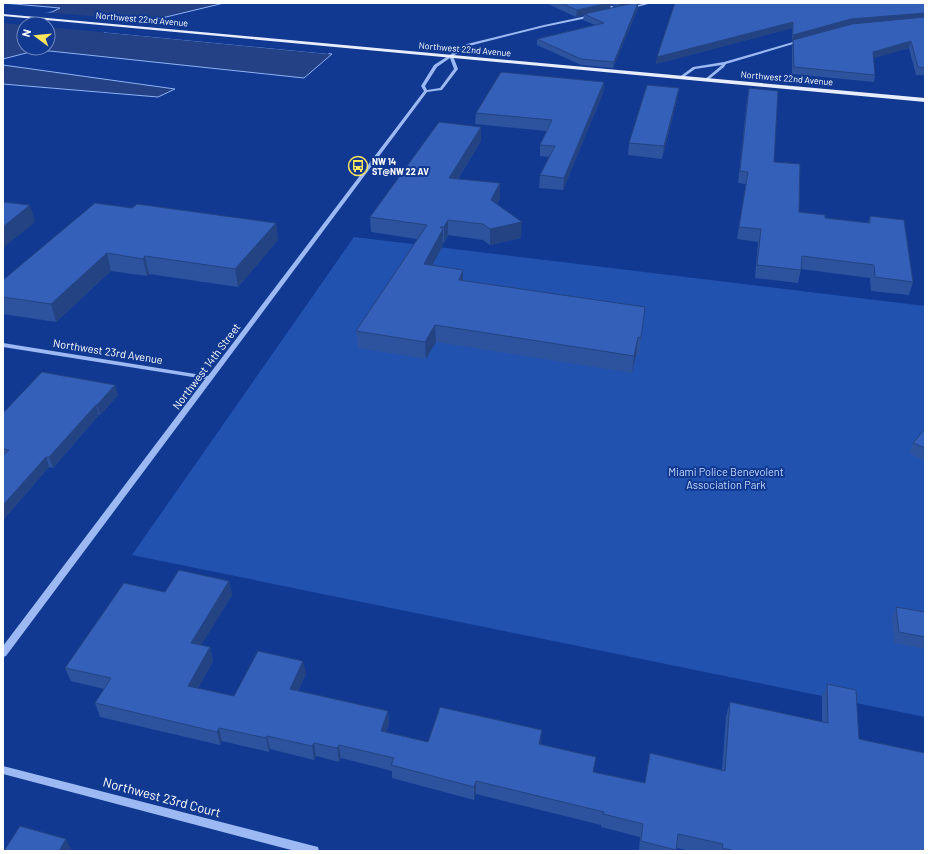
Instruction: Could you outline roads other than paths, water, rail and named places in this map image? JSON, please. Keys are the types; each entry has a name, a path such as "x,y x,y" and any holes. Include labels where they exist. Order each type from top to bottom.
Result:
{"main road":[{"name":"Northwest 22nd Avenue","path":"3,15 925,100"}],"street":[{"path":"602,3 620,10"},
{"path":"612,12 650,3"},
{"path":"426,90 441,90 456,70 451,57 463,48 475,43 544,26 597,15"},
{"path":"680,78 694,68 724,63 805,40"},
{"name":"Northwest 14th Street","path":"3,653 426,90 423,86 435,66 451,57"},
{"path":"706,80 723,66 724,63"},
{"name":"Northwest 23rd Avenue","path":"3,345 210,378"},
{"name":"Northwest 23rd Court","path":"3,770 314,851"}],"place":[{"name":"NW 14 ST@NW 22 AV","path":"358,166"}],"park label":[{"name":"Miami Police Benevolent Association Park","path":"726,477"}]}
